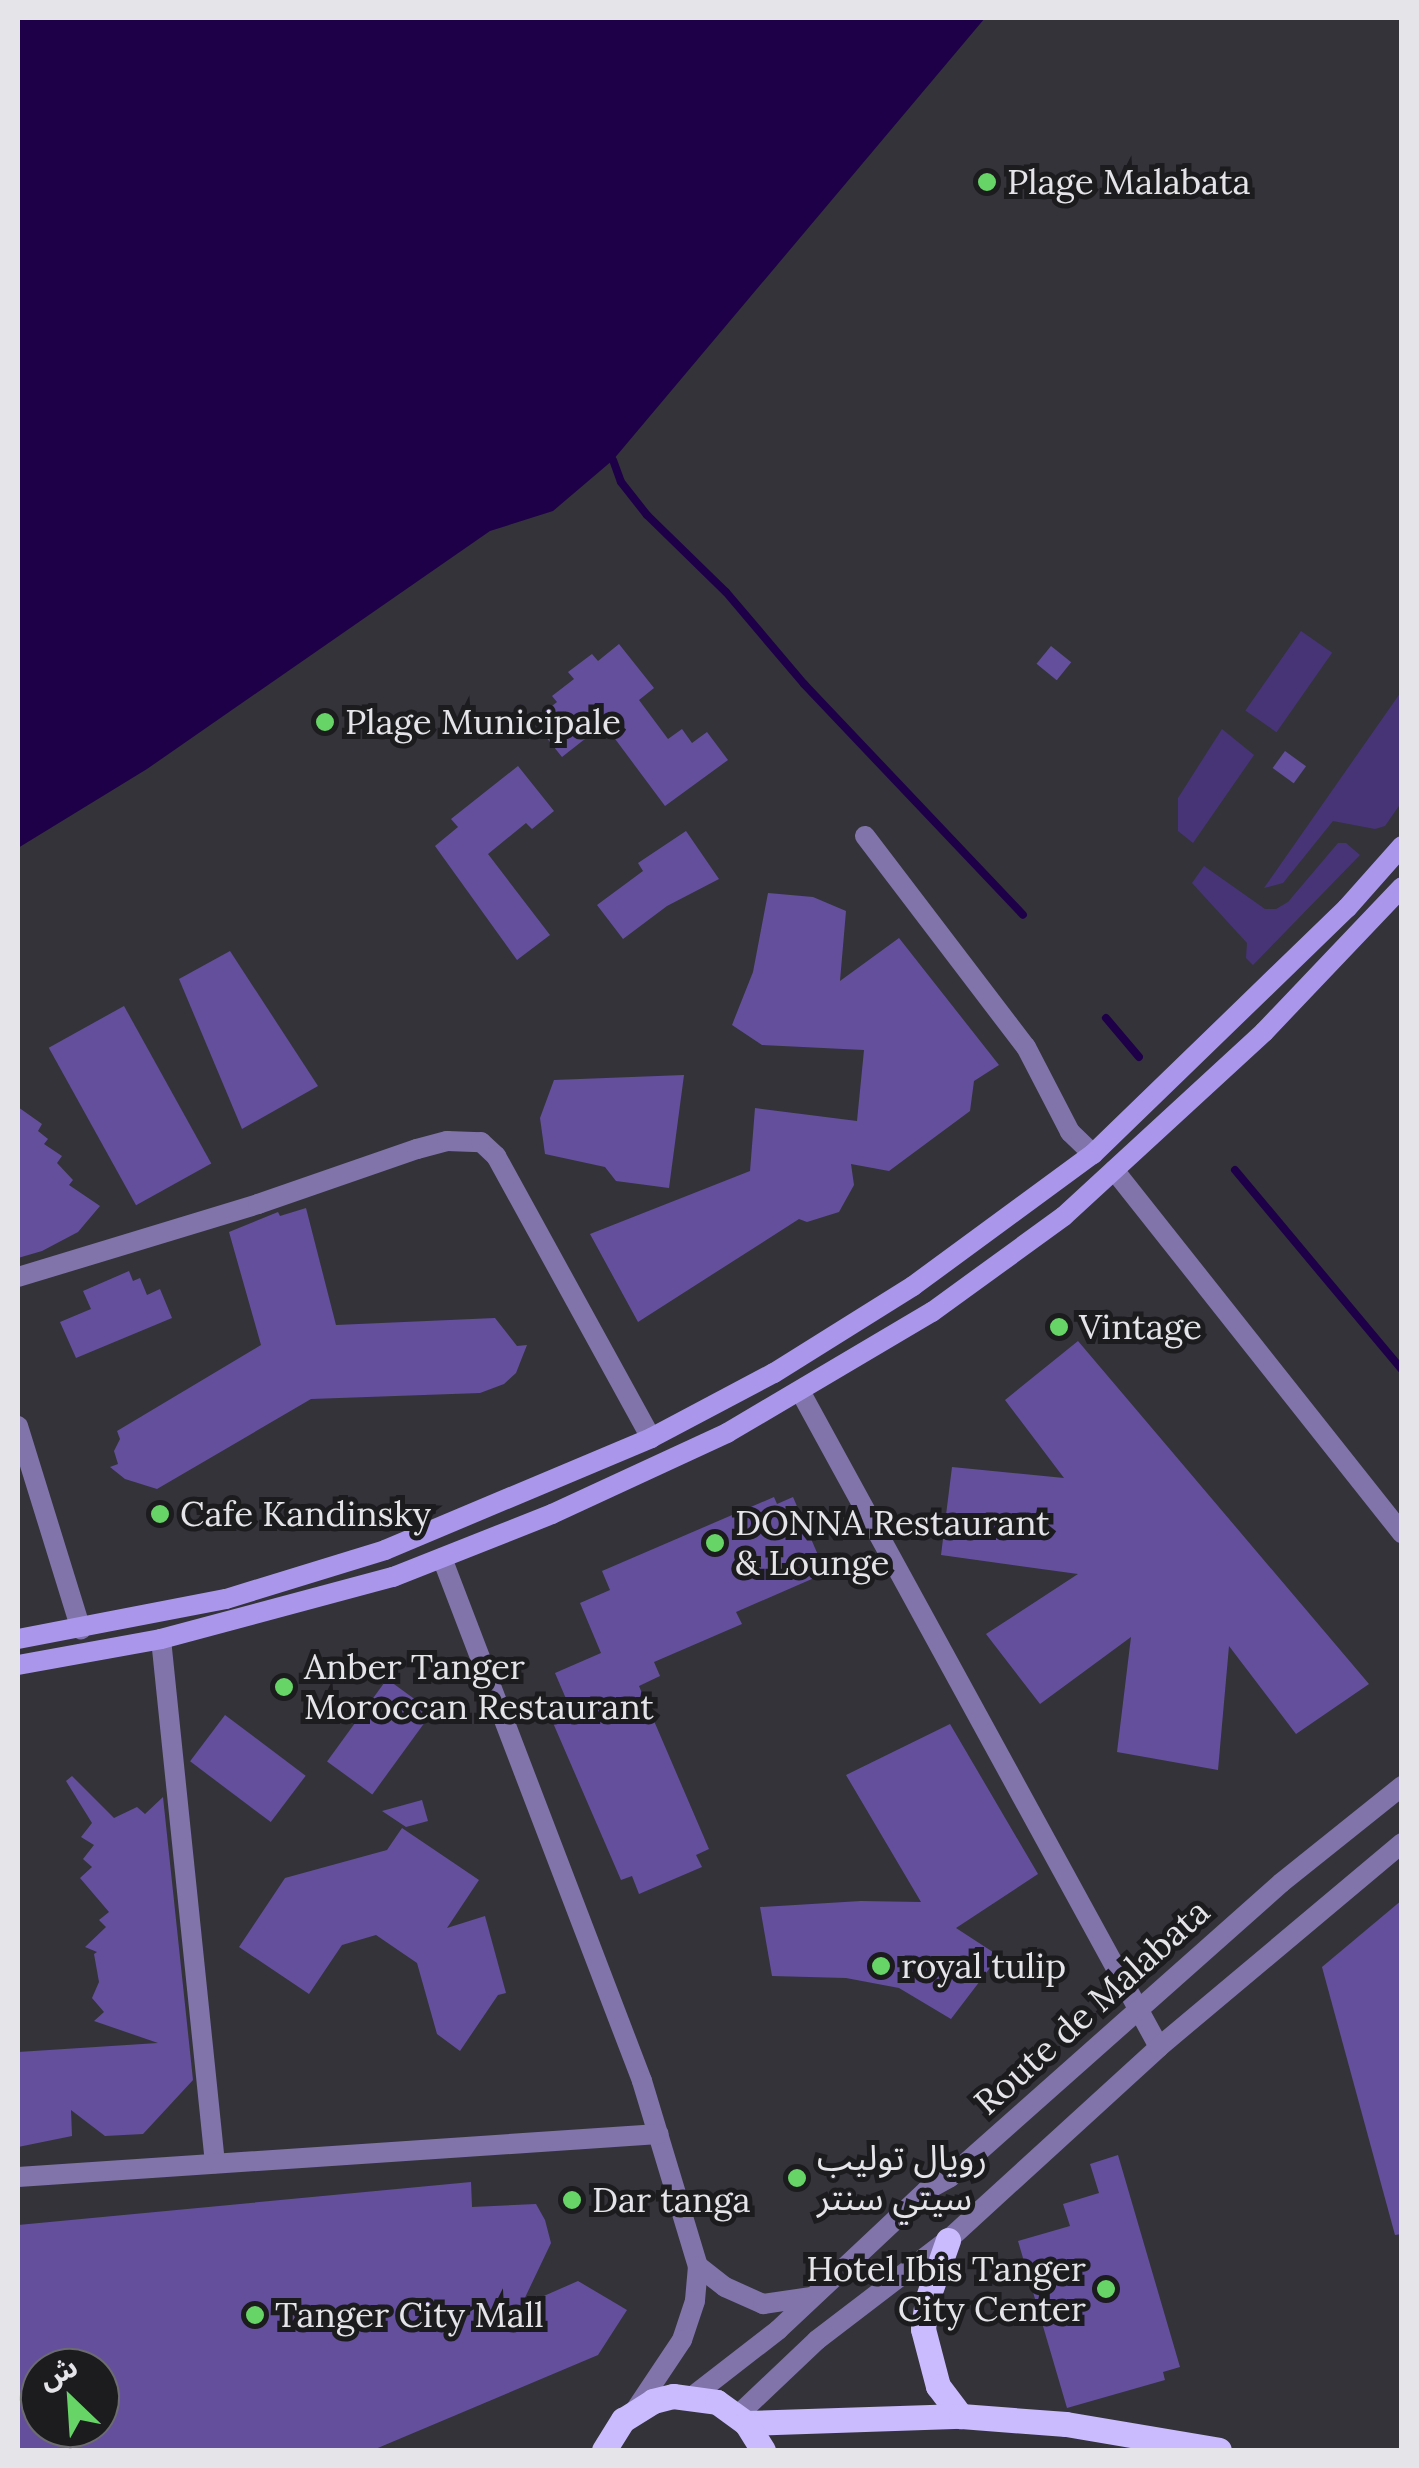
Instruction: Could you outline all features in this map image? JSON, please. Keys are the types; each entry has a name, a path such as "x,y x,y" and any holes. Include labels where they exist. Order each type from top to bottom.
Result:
{"main road":[{"path":"18,1638 226,1599 433,1532 651,1438 774,1373 898,1296 1093,1154 1244,1010 1402,846"},
{"path":"18,1666 161,1639 353,1590 442,1558 665,1464 800,1391 1004,1264 1134,1153 1264,1032 1402,887"},
{"path":"948,2240 926,2300 922,2329 938,2386 961,2416"},
{"path":"602,2449 635,2410 673,2396 693,2396 717,2402 742,2419 762,2450"},
{"path":"742,2419 961,2416 1066,2424 1219,2450"}],"street":[{"path":"865,836 1026,1048 1070,1132 1093,1154"},
{"path":"18,1277 190,1226 417,1149 447,1141 481,1142 496,1156 651,1438"},
{"path":"1114,1170 1402,1534"},
{"path":"800,1391 1159,2047"},
{"path":"18,1426 80,1629"},
{"path":"442,1558 660,2134 698,2266 694,2301 682,2340 635,2410"},
{"path":"161,1639 215,2164"},
{"name":"Route de Malabata","path":"693,2396 813,2297 927,2190 950,2177 1281,1883 1402,1786"},
{"path":"742,2419 817,2340 948,2240 1159,2047 1402,1843"},
{"path":"18,2178 660,2134"},
{"path":"698,2266 725,2287 763,2304 813,2297"}],"shaded area":[{"path":"18,18 985,18 613,460 553,511 490,531 147,769 18,848"},
{"path":"1301,631 1332,653 1276,732 1245,710"},
{"path":"1401,692 1401,803 1385,826 1375,829 1333,821 1283,883 1264,888"},
{"path":"1222,729 1254,755 1193,843 1178,831 1178,798"},
{"path":"1338,843 1346,843 1360,855 1253,965 1246,958 1247,943 1192,883 1204,866 1265,909 1276,909 1288,902"}],"building":[{"path":"619,644 654,688 639,700 668,739 682,729 692,743 707,732 728,760 665,806 604,724 562,757 533,721 557,702 552,696 574,679 568,672 592,654 598,661"},
{"path":"1051,646 1071,662 1057,680 1037,664"},
{"path":"1285,751 1306,766 1294,783 1273,768"},
{"path":"518,766 554,811 532,829 526,823 488,854 550,935 517,960 435,846 458,827 451,819"},
{"path":"686,831 719,879 667,906 623,939 597,905 643,871 638,863"},
{"path":"768,893 813,897 846,911 840,981 899,938 999,1065 974,1081 970,1111 889,1171 851,1164 854,1185 839,1212 807,1222 799,1219 638,1322 590,1234 750,1171 755,1108 857,1121 864,1050 762,1045 732,1025 753,972"},
{"path":"230,951 318,1086 242,1129 179,979"},
{"path":"124,1006 211,1163 136,1205 49,1048"},
{"path":"684,1075 669,1188 616,1181 605,1167 545,1154 540,1118 554,1080"},
{"path":"18,1107 42,1124 38,1131 48,1139 44,1144 62,1156 57,1163 73,1180 69,1185 100,1206 78,1232 42,1251 18,1258"},
{"path":"306,1208 336,1325 495,1318 517,1346 527,1345 516,1373 504,1384 480,1393 311,1399 157,1489 125,1479 110,1467 118,1464 114,1451 120,1439 117,1431 261,1345 229,1232 278,1212 280,1216"},
{"path":"129,1271 133,1281 140,1278 147,1295 160,1289 172,1318 76,1358 60,1322 91,1309 83,1291"},
{"path":"1078,1341 1369,1684 1296,1734 1229,1646 1218,1770 1117,1752 1131,1637 1040,1704 986,1634 1078,1574 941,1555 952,1467 1064,1478 1005,1400"},
{"path":"774,1497 777,1504 793,1497 818,1555 813,1557 821,1575 736,1612 742,1624 654,1662 660,1676 639,1686 709,1849 696,1855 702,1867 639,1894 632,1876 621,1880 547,1709 567,1701 555,1673 601,1653 580,1603 610,1590 602,1571"},
{"path":"387,1679 432,1712 372,1794 327,1762"},
{"path":"225,1715 306,1776 271,1822 190,1761"},
{"path":"950,1724 1038,1874 956,1928 999,1956 951,2019 899,1988 846,1978 772,1976 760,1907 921,1902 846,1775"},
{"path":"72,1776 114,1818 137,1807 145,1814 163,1797 193,2080 143,2134 105,2136 71,2110 72,2136 18,2147 18,2052 158,2043 94,2021 104,2012 92,1998 99,1982 94,1954 97,1952 85,1947 106,1927 99,1920 109,1912 80,1878 92,1867 83,1859 94,1845 81,1837 92,1823 66,1781"},
{"path":"422,1800 428,1821 406,1827 382,1811"},
{"path":"402,1828 479,1880 447,1928 485,1916 506,1993 498,1995 460,2051 437,2034 417,1963 376,1935 342,1945 309,1994 239,1947 285,1878 387,1850"},
{"path":"1402,1900 1402,2234 1395,2235 1322,1967"},
{"path":"1118,2155 1180,2367 1163,2372 1165,2380 1067,2408 1018,2241 1070,2226 1063,2204 1099,2193 1090,2164"},
{"name":"Tanger City Mall","path":"471,2182 472,2207 536,2204 545,2220 551,2243 521,2306 578,2281 627,2310 598,2355 373,2450 18,2450 18,2225"}],"waterway":[{"path":"613,460 621,482 647,515 726,592 804,684 1023,915"},
{"path":"1106,1018 1139,1057"},
{"path":"1235,1170 1402,1370"}],"place":[{"name":"Plage Malabata","path":"987,182"},
{"name":"Plage Municipale","path":"325,722"},
{"name":"Vintage","path":"1059,1327"},
{"name":"Cafe Kandinsky","path":"160,1514"},
{"name":"DONNA Restaurant & Lounge","path":"715,1543"},
{"name":"Anber Tanger Moroccan Restaurant","path":"284,1687"},
{"name":"royal tulip","path":"881,1966"},
{"name":"رويال توليب سيتي سنتر","path":"797,2178"},
{"name":"Dar tanga","path":"572,2200"},
{"name":"Hotel Ibis Tanger City Center","path":"1106,2289"},
{"name":"Tanger City Mall","path":"255,2315"}]}
